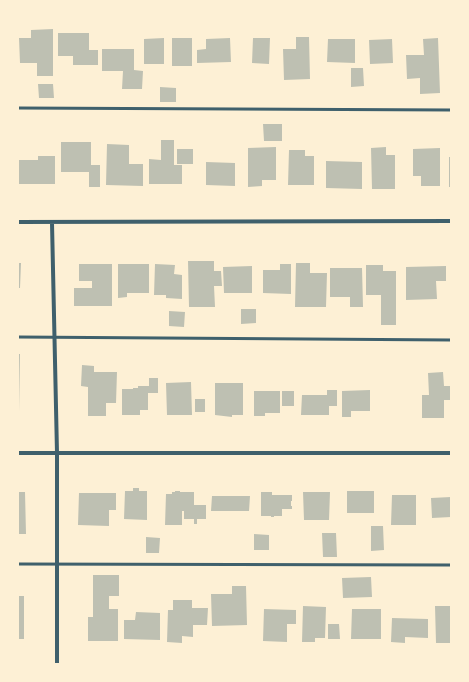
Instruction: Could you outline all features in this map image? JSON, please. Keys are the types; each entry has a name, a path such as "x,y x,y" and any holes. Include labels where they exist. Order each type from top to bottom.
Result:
{"street":[{"path":"18,222 451,221"},
{"path":"52,222 57,453 57,664"},
{"path":"18,453 451,454"}],"lane":[{"path":"18,108 451,110"},
{"path":"18,337 451,340"},
{"path":"18,564 451,565"}],"building":[{"path":"53,29 53,76 37,76 37,63 20,63 19,38 31,38 31,30"},
{"path":"58,33 89,33 89,50 98,50 98,65 73,65 73,56 58,56"},
{"path":"296,37 309,37 310,79 284,80 283,49 296,49"},
{"path":"164,38 164,64 144,64 144,39"},
{"path":"172,38 192,38 192,66 172,66"},
{"path":"230,38 231,62 197,63 197,50 206,49 206,39"},
{"path":"253,38 270,38 269,64 252,63"},
{"path":"438,38 440,93 420,94 420,78 407,79 406,55 424,55 423,39"},
{"path":"328,39 355,39 355,63 327,62"},
{"path":"392,39 393,63 370,64 369,40"},
{"path":"102,49 134,49 134,70 143,71 142,89 122,89 123,71 102,71"},
{"path":"351,68 363,68 364,86 351,87"},
{"path":"38,84 53,84 54,98 39,98"},
{"path":"160,87 176,88 176,102 160,102"},
{"path":"263,124 282,124 282,141 264,141"},
{"path":"161,140 174,140 174,165 182,165 182,184 149,184 149,159 161,160"},
{"path":"61,142 91,142 91,165 100,165 100,187 89,187 89,172 61,172"},
{"path":"107,144 129,145 129,164 143,164 143,186 106,185"},
{"path":"276,147 276,180 262,180 262,186 248,187 248,148"},
{"path":"386,147 386,155 395,155 395,189 372,189 371,148"},
{"path":"440,148 440,186 421,186 421,176 413,176 413,149"},
{"path":"177,149 193,149 193,164 177,164"},
{"path":"289,150 305,150 305,156 314,156 314,185 288,185"},
{"path":"38,156 55,156 55,184 18,184 18,160 38,160"},
{"path":"449,157 451,157 451,187 449,187"},
{"path":"326,161 362,162 362,189 326,188"},
{"path":"206,162 235,163 235,186 206,185"},
{"path":"188,261 214,261 214,271 221,271 222,286 214,286 215,307 189,307"},
{"path":"18,263 21,263 20,288 18,288"},
{"path":"296,263 310,263 310,273 327,273 326,307 295,307"},
{"path":"79,264 112,264 112,306 74,306 74,288 92,288 92,281 79,281"},
{"path":"118,264 149,264 149,293 127,293 127,297 118,298"},
{"path":"155,264 175,265 174,274 182,275 182,299 166,298 166,295 154,295"},
{"path":"280,264 291,264 291,294 263,293 263,270 280,270"},
{"path":"366,265 383,265 383,271 396,271 396,325 381,325 381,295 366,295"},
{"path":"252,266 252,293 224,293 223,267"},
{"path":"446,266 446,281 436,281 437,299 406,300 406,267"},
{"path":"330,268 362,268 363,307 350,307 350,297 330,297"},
{"path":"241,309 256,309 256,323 241,324"},
{"path":"169,311 185,312 184,327 169,326"},
{"path":"18,354 20,354 19,412 18,412"},
{"path":"82,365 94,366 94,372 117,372 116,403 106,403 106,416 88,416 88,387 81,386"},
{"path":"443,372 444,386 451,386 451,400 444,400 444,418 422,418 422,395 429,395 428,373"},
{"path":"149,378 158,378 158,393 148,393 148,410 140,410 140,415 122,415 122,389 133,389 138,388 138,386 149,386"},
{"path":"191,382 192,415 167,415 166,383"},
{"path":"215,383 243,383 243,415 232,415 232,417 215,415"},
{"path":"327,390 337,390 337,406 329,406 329,415 301,415 302,395 327,395"},
{"path":"370,390 370,411 351,411 351,417 342,417 342,391"},
{"path":"254,391 280,391 280,413 265,413 265,416 254,416"},
{"path":"282,391 294,391 294,406 282,406"},
{"path":"195,399 205,399 205,412 195,412"},
{"path":"133,488 139,488 139,491 147,491 147,520 124,519 125,491 133,491"},
{"path":"347,491 374,491 374,513 347,513"},
{"path":"18,492 25,492 26,534 18,534"},
{"path":"172,492 194,492 194,505 206,505 206,519 197,519 197,524 194,524 194,519 184,519 184,511 182,511 182,525 165,525 166,494 172,494"},
{"path":"261,492 272,492 272,495 292,495 292,509 282,509 282,516 261,516"},
{"path":"303,492 330,492 329,520 304,520"},
{"path":"79,493 116,493 116,510 109,510 109,526 78,525"},
{"path":"392,495 416,495 416,525 391,525"},
{"path":"212,496 250,496 249,511 211,511"},
{"path":"451,497 451,517 432,518 431,498"},
{"path":"371,526 383,526 384,550 371,551"},
{"path":"322,533 336,533 337,557 323,557"},
{"path":"254,534 269,535 269,550 254,550"},
{"path":"146,537 160,538 159,553 146,553"},
{"path":"93,575 119,575 119,596 109,596 109,609 118,609 118,641 88,641 88,617 93,617"},
{"path":"371,577 372,597 343,598 342,578"},
{"path":"232,586 246,586 247,625 212,626 211,594 232,594"},
{"path":"18,596 24,596 24,639 18,639"},
{"path":"173,600 192,600 192,608 208,608 207,625 193,625 193,637 182,636 182,643 167,642 168,610 173,610"},
{"path":"303,606 326,607 325,638 315,638 315,642 302,642"},
{"path":"435,606 451,606 451,643 436,643"},
{"path":"264,609 296,610 296,624 287,624 287,642 263,641"},
{"path":"352,609 381,609 381,639 351,639"},
{"path":"136,612 160,613 160,640 124,639 124,620 135,620"},
{"path":"392,618 428,619 428,638 405,637 405,643 391,642"},
{"path":"328,624 339,624 340,639 328,639"}]}
